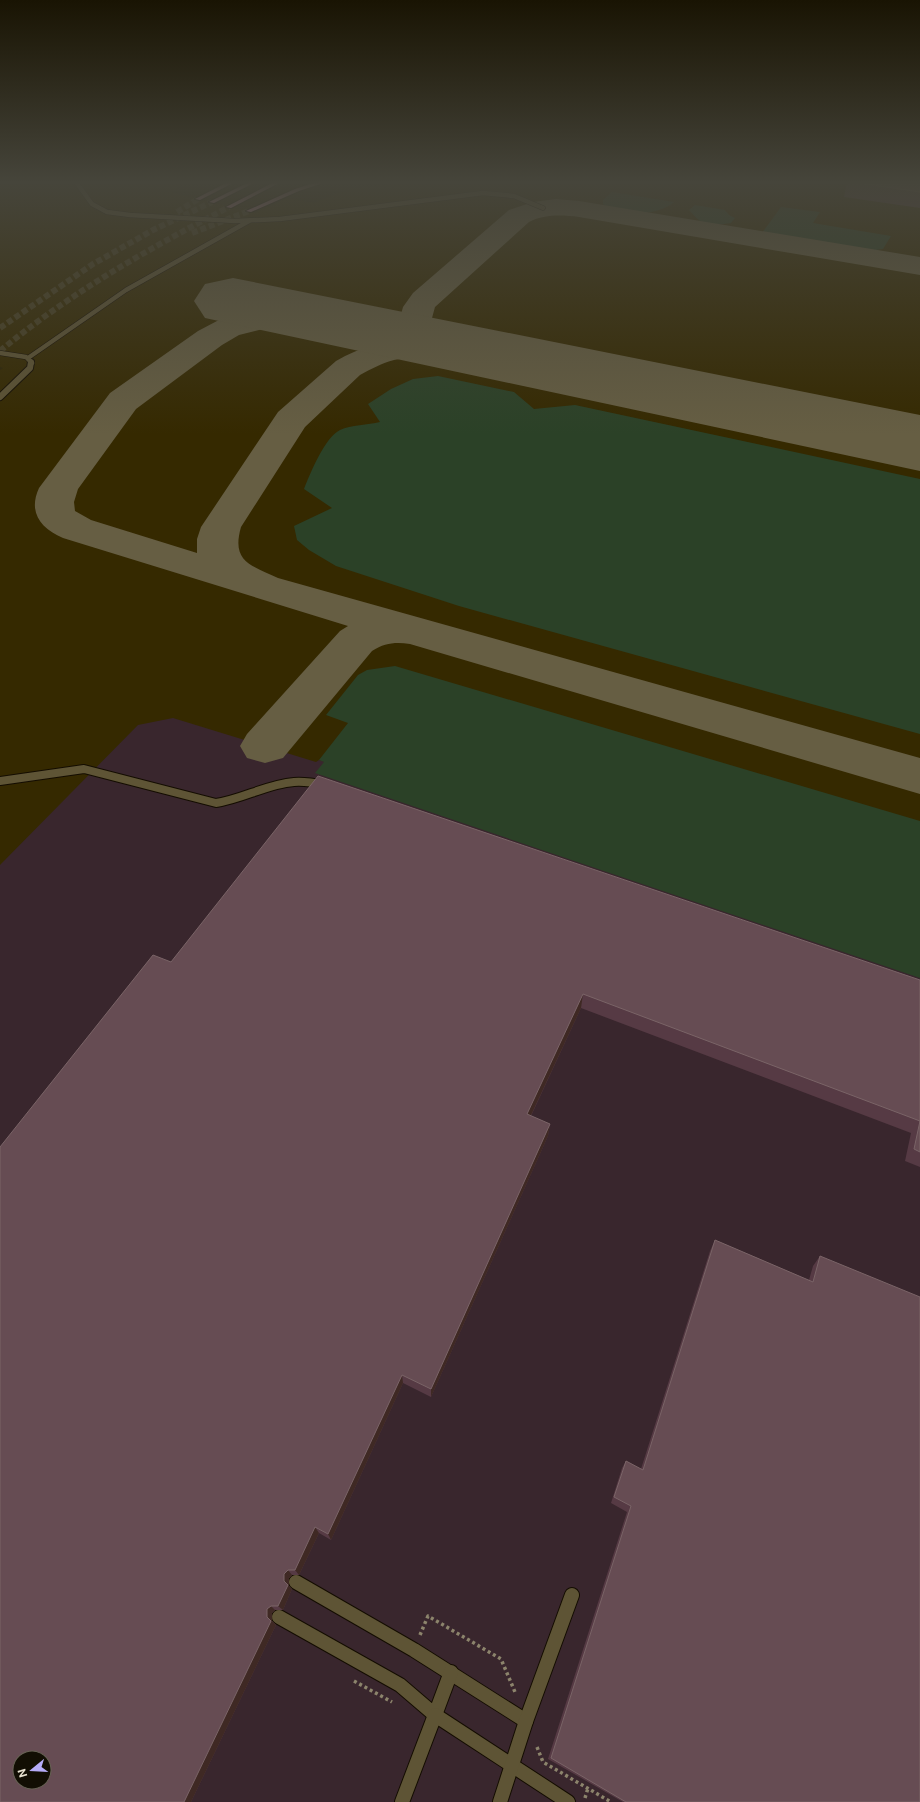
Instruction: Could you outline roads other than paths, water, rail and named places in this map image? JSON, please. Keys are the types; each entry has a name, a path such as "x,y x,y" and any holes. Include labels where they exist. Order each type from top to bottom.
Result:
{"lane":[{"path":"28,358 126,290 166,266"},
{"path":"0,353 28,358 32,362 30,368 0,398"},
{"path":"0,781 84,769 216,803 228,803 286,782 314,782 332,787"},
{"path":"296,1582 451,1672 526,1721"},
{"path":"500,1802 526,1721 572,1595"},
{"path":"279,1617 400,1685 435,1715 568,1802"},
{"path":"402,1802 451,1672"}],"tunnel":[{"path":"0,328 90,266"},
{"path":"0,351 54,310 122,266"}]}
